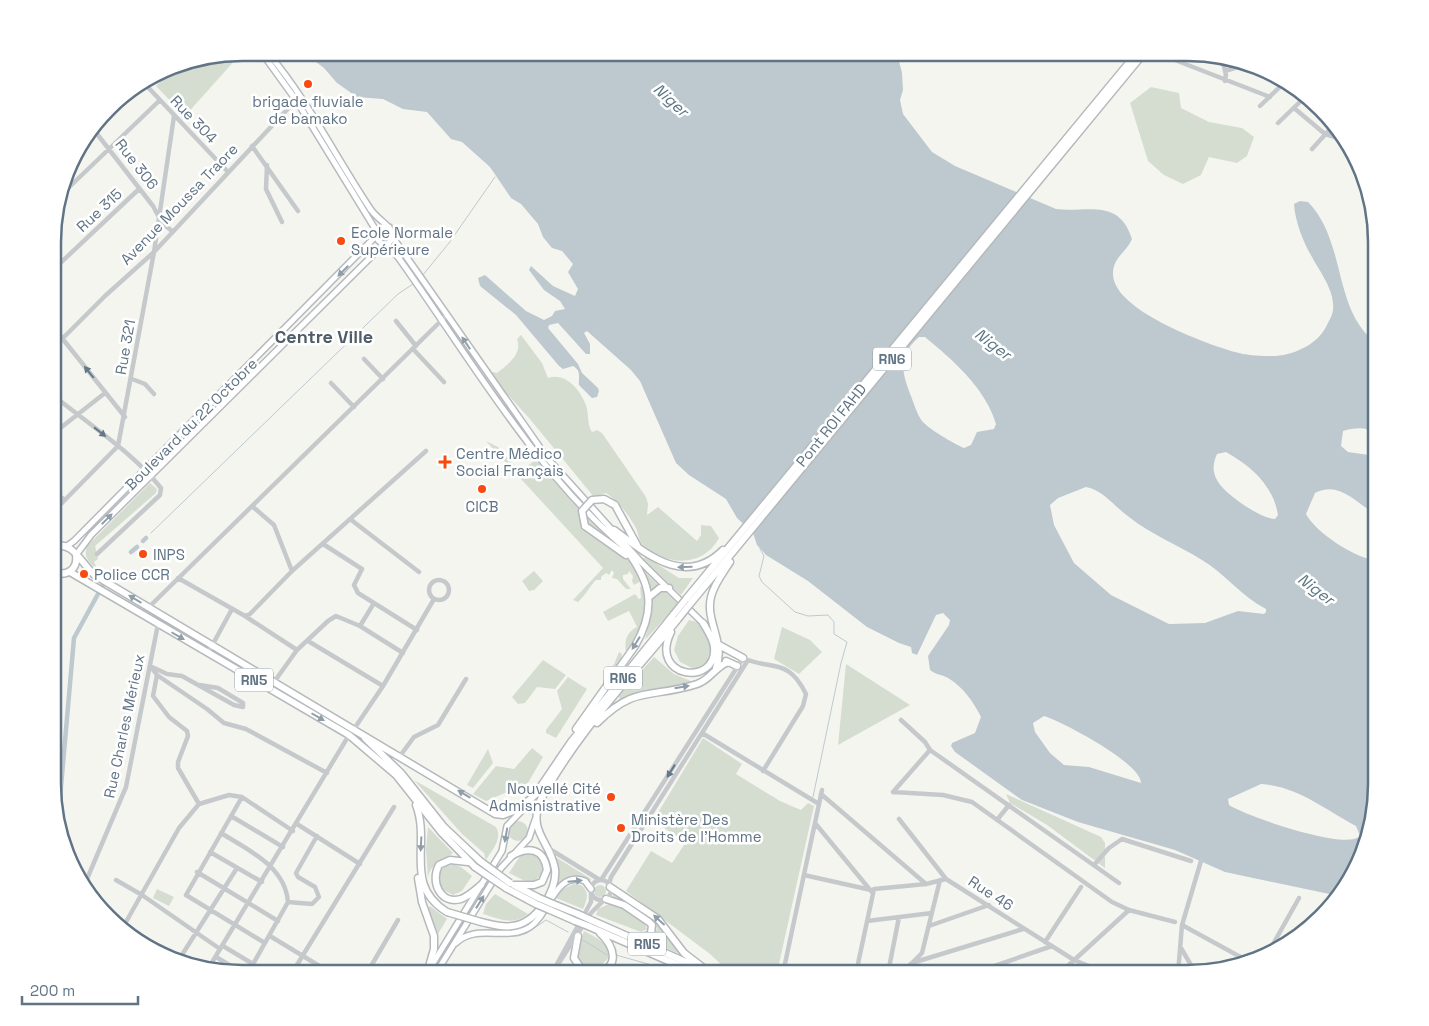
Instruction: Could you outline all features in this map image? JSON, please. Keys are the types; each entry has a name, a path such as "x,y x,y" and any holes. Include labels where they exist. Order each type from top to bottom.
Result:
{"highway":[{"name":"RN6","path":"1033,184 1131,61"},
{"name":"RN6","path":"537,810 545,792 580,740 688,601 1137,61"},
{"path":"642,550 630,535 615,505 604,499 592,500 582,511 585,526 625,554 634,565 646,592 646,622"},
{"path":"614,530 668,566 696,566 713,558 744,534"},
{"path":"580,740 624,700 638,695 697,684 710,677 716,669 720,655 711,613 711,597 721,574 744,534"},
{"path":"571,742 574,733 635,646 646,622 649,597 640,570 621,543"},
{"path":"61,546 67,546 76,555 75,564 70,572 61,574"},
{"name":"RN5","path":"76,555 85,567 96,576 274,682 381,752 475,863"},
{"name":"RN5","path":"70,572 269,689 353,732 396,775 441,832 475,863 538,901 679,965"},
{"path":"649,597 660,588 669,588"},
{"name":"RN6","path":"535,795 571,742 676,618"},
{"path":"676,618 668,638 666,654 673,667 686,674 704,669 714,656 712,640 703,623"},
{"path":"719,645 745,659"},
{"path":"720,655 739,668"},
{"path":"716,669 728,662"},
{"path":"353,732 400,756 495,814 503,815 519,809 535,795"},
{"path":"411,795 421,820 419,891 434,936 434,949 429,965"},
{"path":"420,860 425,889 436,905 447,912 481,922 513,926 526,922 536,914 550,892 555,878 554,862 538,830 537,810"},
{"path":"510,885 534,885 542,882 548,870 544,858 535,850 524,849 511,856"},
{"path":"475,863 450,860 439,865 434,880 437,889 448,898 455,900 469,895 481,885"},
{"path":"610,886 658,919 684,953 698,965"},
{"path":"605,900 624,905 652,925 651,933 647,936 632,936"},
{"path":"592,925 607,940 613,950 609,965"},
{"name":"RN5","path":"592,925 632,936 694,965"},
{"path":"578,936 574,958 579,965"}],"main road":[{"path":"269,61 298,98 377,234 379,241 385,244 412,276 546,464 585,509 669,588 703,623 719,645"},
{"path":"274,61 373,212 394,233 396,242 548,459 614,530 635,556"},
{"path":"377,234 383,227 389,227"},
{"path":"385,244 391,242 394,233"},
{"name":"Boulevard du 22 Octobre","path":"67,546 145,470 377,234"},
{"name":"Boulevard du 22 Octobre","path":"76,555 91,535 385,244"},
{"path":"431,965 502,851 504,833 510,821 524,810 535,795"},
{"path":"440,965 501,868 533,832 537,810"},
{"path":"450,948 466,935 478,933 510,934 532,926 558,889 570,880 585,881 591,890"}],"street":[{"path":"1176,61 1270,97"},
{"path":"1224,65 1225,81"},
{"path":"1225,70 1235,67"},
{"path":"1260,106 1280,87"},
{"name":"Rue 304","path":"148,88 228,172"},
{"name":"Avenue Moussa Traore","path":"62,339 105,296 154,252 298,98"},
{"path":"70,186 159,101"},
{"path":"1278,123 1300,102"},
{"path":"1294,108 1325,134 1333,136"},
{"name":"Rue 321","path":"118,446 125,417 154,252 174,116"},
{"path":"1312,149 1329,130"},
{"name":"Rue 306","path":"97,134 166,228 172,231"},
{"path":"252,146 298,211"},
{"path":"267,165 266,189 282,222"},
{"name":"Rue 315","path":"61,262 139,189"},
{"path":"158,228 166,237"},
{"path":"149,607 447,315"},
{"path":"396,321 415,348 444,382"},
{"path":"62,339 125,417"},
{"path":"364,359 383,379"},
{"path":"132,379 145,384 154,394"},
{"path":"331,382 354,407"},
{"path":"61,427 105,392"},
{"path":"61,402 118,446 151,475 161,488 160,495 97,554"},
{"path":"61,504 118,446"},
{"path":"245,616 250,614 292,571 426,451"},
{"path":"61,497 65,500"},
{"path":"252,506 274,525 292,571"},
{"path":"350,519 419,572"},
{"path":"323,544 362,569 354,589 416,630"},
{"path":"178,578 245,616 297,650"},
{"path":"442,580 448,585 449,592 444,599 434,599 429,594 429,588 434,581 442,580"},
{"path":"213,962 326,773 383,686 434,599"},
{"path":"360,626 374,603"},
{"path":"208,653 232,609"},
{"path":"269,689 297,650 328,620 336,616 360,626 403,652"},
{"name":"Rue Charles Mérieux","path":"88,878 126,787 158,624"},
{"path":"308,641 383,686"},
{"path":"556,965 591,902 591,890 595,882 600,880 696,730 745,659 774,664 784,669 797,679 806,694 803,706 763,770"},
{"path":"151,667 157,676 207,709 224,723 246,729 326,773"},
{"path":"151,667 167,674 182,676 234,705 243,707 243,703 218,688 200,685"},
{"path":"557,965 578,936 591,913 610,894 611,877 702,734 739,668"},
{"path":"157,676 153,696 169,717 187,731 188,736 178,762 178,768 199,804"},
{"path":"400,756 414,737 438,724 466,679"},
{"path":"900,720 925,742 930,750 1119,883"},
{"path":"696,730 818,804"},
{"path":"930,750 893,792 943,795 972,802 1112,902 1129,910 1175,922"},
{"path":"785,965 821,792 926,884"},
{"path":"125,922 179,828 199,804 229,795 242,797 293,830"},
{"path":"242,797 197,872 186,895 265,943"},
{"path":"997,820 1009,805"},
{"path":"297,965 394,807"},
{"path":"231,816 283,847"},
{"path":"899,819 946,879"},
{"path":"815,823 872,891 858,965"},
{"path":"297,824 360,864"},
{"path":"116,880 142,895 197,933 253,964 288,902 288,892 272,865 221,833"},
{"path":"288,902 312,904 319,897 315,887 298,877 296,873 316,836"},
{"path":"1094,865 1109,848 1122,839 1191,861"},
{"path":"544,843 556,854 610,886"},
{"path":"210,852 262,882"},
{"path":"1179,965 1182,925 1201,861"},
{"path":"182,954 236,868"},
{"path":"197,872 249,902 278,922"},
{"path":"804,875 872,891"},
{"name":"Rue 46","path":"872,891 874,889 926,884 946,879 989,905 1023,929 1085,965"},
{"path":"909,965 922,953 940,880"},
{"path":"1045,942 1081,887"},
{"path":"591,890 595,898 605,900"},
{"path":"1274,942 1299,898"},
{"path":"929,926 989,905"},
{"path":"1069,965 1129,910"},
{"path":"867,921 932,913"},
{"path":"890,965 899,917"},
{"path":"372,965 398,920"},
{"path":"1182,925 1240,957"},
{"path":"912,963 1023,929"},
{"path":"270,936 318,965"},
{"path":"999,965 1052,946"},
{"path":"1180,946 1191,965"},
{"path":"216,957 227,964"}],"shaded area":[{"path":"234,62 185,116 156,86 162,80 195,67"},
{"path":"1151,87 1179,93 1181,108 1209,122 1242,128 1254,137 1247,156 1237,163 1209,157 1201,175 1183,184 1164,175 1148,161 1130,103"},
{"path":"521,335 542,363 548,378 561,378 576,388 586,405 590,429 592,432 597,430 602,433 646,497 648,504 647,515 658,507 697,541 701,535 701,525 711,526 719,538 704,555 684,561 673,560 652,552 643,545 633,523 615,500 606,493 594,497 529,418 490,375 492,372 497,373 513,359 518,350 517,339"},
{"path":"486,441 498,447 520,472 539,457 629,561 641,581 634,585 632,581 633,576 629,571 628,574 623,575 623,579 631,589 626,589 617,579 612,578 614,573 612,570 609,575 606,573 601,577 601,580 596,580 578,602 573,600 603,568"},
{"path":"150,483 157,489 156,493 95,546 98,559 94,562 98,570 88,560 87,546"},
{"path":"646,557 679,578 693,578 681,595 642,559"},
{"path":"534,571 543,581 534,590 529,591 522,581"},
{"path":"645,572 678,604 645,640 652,612"},
{"path":"643,586 647,603 644,620 630,651 626,652 625,644 627,637 637,627 629,611 608,621 603,612 635,594 639,599 641,598 640,587"},
{"path":"689,620 697,622 712,642 708,661 696,670 680,662 674,650 678,636"},
{"path":"782,627 810,640 822,652 799,674 774,659"},
{"path":"619,652 622,654 621,661 603,684 603,680 614,664"},
{"path":"654,657 674,674 691,681 690,684 636,694 620,701 619,696"},
{"path":"543,660 566,675 555,689 537,687 525,703 518,704 512,697"},
{"path":"846,664 910,705 838,745"},
{"path":"568,677 587,689 556,738 546,733 546,730 562,709 557,691"},
{"path":"703,738 742,764 736,774 780,801 801,810 808,803 814,806 779,965 722,965 710,954 626,891 651,851 672,863 686,842 653,821"},
{"path":"532,748 543,757 528,783 486,801 473,794 496,766 514,769"},
{"path":"488,749 493,763 473,788 467,785"},
{"path":"414,780 496,827 498,831 497,840 486,860 484,853 462,834"},
{"path":"1006,794 1101,837 1105,843 1105,868 1047,825 1010,803"},
{"path":"518,821 525,824 528,831 525,838 518,841 511,838 508,831 511,824"},
{"path":"428,827 453,853 434,866 428,879 426,849"},
{"path":"533,852 542,860 542,872 536,880 527,882 509,873 522,853"},
{"path":"554,856 591,879 590,882 574,877 564,881 552,893"},
{"path":"453,864 461,867 472,876 462,891 453,895 440,888 439,873 444,867"},
{"path":"574,884 581,885 586,890 583,909 556,898 563,889"},
{"path":"598,885 602,885 606,891 602,897 598,897 594,893 594,889"},
{"path":"157,889 174,897 169,906 153,898"},
{"path":"614,893 655,918 684,956 648,940 657,929 655,924 619,900 612,898"},
{"path":"495,894 528,914 523,918 512,921 483,914 486,904"},
{"path":"611,903 618,904 644,922 647,929 641,932 596,915 598,909"},
{"path":"430,906 447,919 438,934 428,908"},
{"path":"584,931 604,944 607,948 608,958 602,965 582,965 576,954"}],"water":[{"name":"Niger","path":"315,61 899,61 902,73 903,90 900,100 903,114 932,152 955,166 1056,209 1100,210 1110,212 1119,217 1132,239 1117,259 1113,274 1117,287 1128,300 1163,324 1204,342 1247,355 1277,356 1302,349 1322,334 1333,311 1332,295 1306,245 1296,217 1294,204 1300,201 1308,202 1320,218 1329,236 1352,312 1368,335 1368,430 1343,431 1341,446 1348,452 1368,455 1368,509 1355,499 1332,489 1315,493 1306,514 1318,529 1327,536 1347,550 1368,558 1368,784 1366,808 1362,831 1354,853 1344,874 1330,894 1225,872 1175,850 1078,822 1022,800 955,752 951,746 952,743 975,733 981,717 963,690 948,678 930,670 928,656 949,625 950,620 943,613 936,615 917,655 912,653 911,647 867,627 808,581 766,555 757,545 753,533 737,518 726,499 689,475 676,463 640,381 631,370 587,331 584,333 590,344 590,354 586,354 558,323 549,325 548,328 578,364 582,373 598,388 597,397 592,398 579,385 579,372 576,368 573,366 563,369 559,366 516,315 480,286 478,278 485,275 526,311 544,320 552,316 555,311 565,309 560,301 544,290 529,270 531,266 553,286 575,296 578,289 568,272 573,264 562,251 552,248 543,237 538,224 521,204 511,198 490,167 462,142 451,139 427,112 403,109 383,99 357,97 337,83 324,68","holes":["919,337 925,337 957,365 977,387 991,411 996,424 994,429 977,432 971,445 964,448 936,432 922,421 914,406 905,380 903,365 907,351","1226,452 1252,470 1266,486 1275,504 1278,515 1275,519 1261,515 1234,498 1215,477 1214,464 1217,454","1086,487 1103,495 1124,513 1156,535 1210,565 1249,598 1266,609 1266,612 1264,614 1238,611 1205,623 1169,624 1111,595 1074,563 1054,525 1050,505 1058,498","1044,716 1100,744 1129,765 1138,775 1141,783 1089,767 1064,765 1050,753 1035,732 1033,723","1261,784 1287,789 1322,806 1356,826 1360,836 1351,839 1336,839 1317,836 1274,824 1229,805 1228,799"]}],"waterway":[{"path":"422,276 449,243 495,177"},
{"path":"151,533 398,294 413,284"},
{"path":"143,541 146,538"},
{"path":"131,552 137,547"},
{"path":"760,549 764,556 759,576 762,582 795,612 808,616 828,615 834,622 834,634 847,642 813,797"},
{"path":"61,785 74,638 110,572"},
{"path":"478,936 518,936 527,933 546,920 568,932"},
{"path":"583,940 607,955"},
{"path":"616,955 652,965"}],"place":[{"name":"brigade fluviale de bamako","path":"308,84"},
{"name":"Ecole Normale Supérieure","path":"341,241"},
{"name":"Centre Médico Social Français","path":"445,462"},
{"name":"CICB","path":"482,489"},
{"name":"INPS","path":"143,554"},
{"name":"Police CCR","path":"84,574"},
{"name":"Nouvellé Cité Admisnistrative","path":"611,797"},
{"name":"Ministère Des Droits de l'Homme","path":"621,828"}],"district":[{"name":"Centre Ville","path":"324,336"}]}
